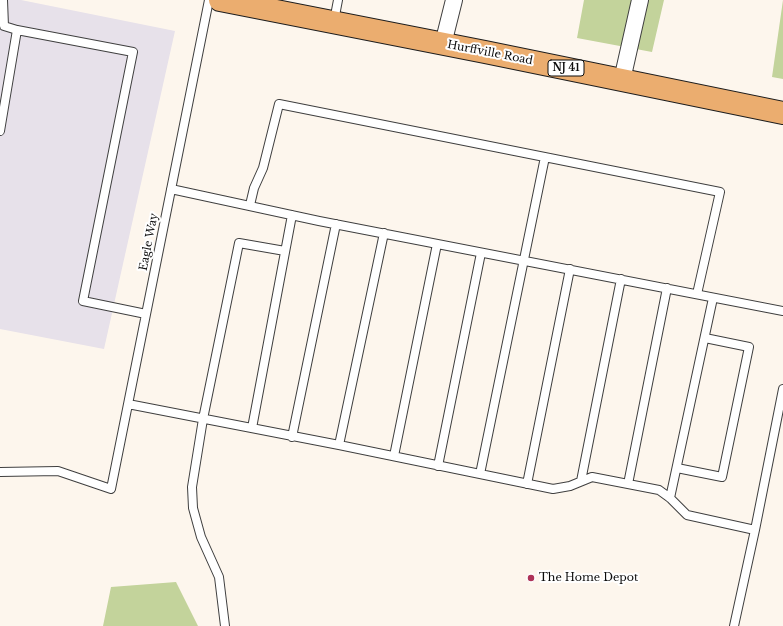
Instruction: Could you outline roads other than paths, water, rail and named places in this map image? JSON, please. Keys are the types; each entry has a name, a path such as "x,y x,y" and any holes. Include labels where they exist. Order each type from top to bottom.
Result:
{"main road":[{"name":"Hurffville Road","path":"220,0 622,80 781,114"}],"street":[{"path":"443,44 454,0"},
{"path":"622,80 640,0"}],"lane":[{"path":"3,0 4,26 17,30 133,52 83,301 146,314"},
{"name":"Eagle Way","path":"0,472 58,471 111,489 209,0"},
{"path":"334,22 338,0"},
{"path":"0,131 17,30"},
{"path":"250,205 254,188 263,168 278,104 545,157 720,192 697,294"},
{"path":"480,474 545,157"},
{"path":"171,189 481,253 783,311"},
{"path":"252,428 292,215"},
{"path":"292,437 336,224"},
{"path":"339,445 384,233"},
{"path":"225,626 219,577 201,537 193,508 192,487 203,419 239,243 285,251"},
{"path":"394,456 437,244"},
{"path":"438,466 481,253"},
{"path":"527,484 570,269"},
{"path":"581,481 621,279"},
{"path":"628,484 667,288"},
{"path":"670,498 713,298"},
{"path":"677,468 722,477 749,347 704,338"},
{"path":"734,626 783,389"},
{"path":"128,404 553,489 570,486 592,477 659,490 670,498 687,515 755,530"}],"place":[{"name":"The Home Depot","path":"531,578"}]}
